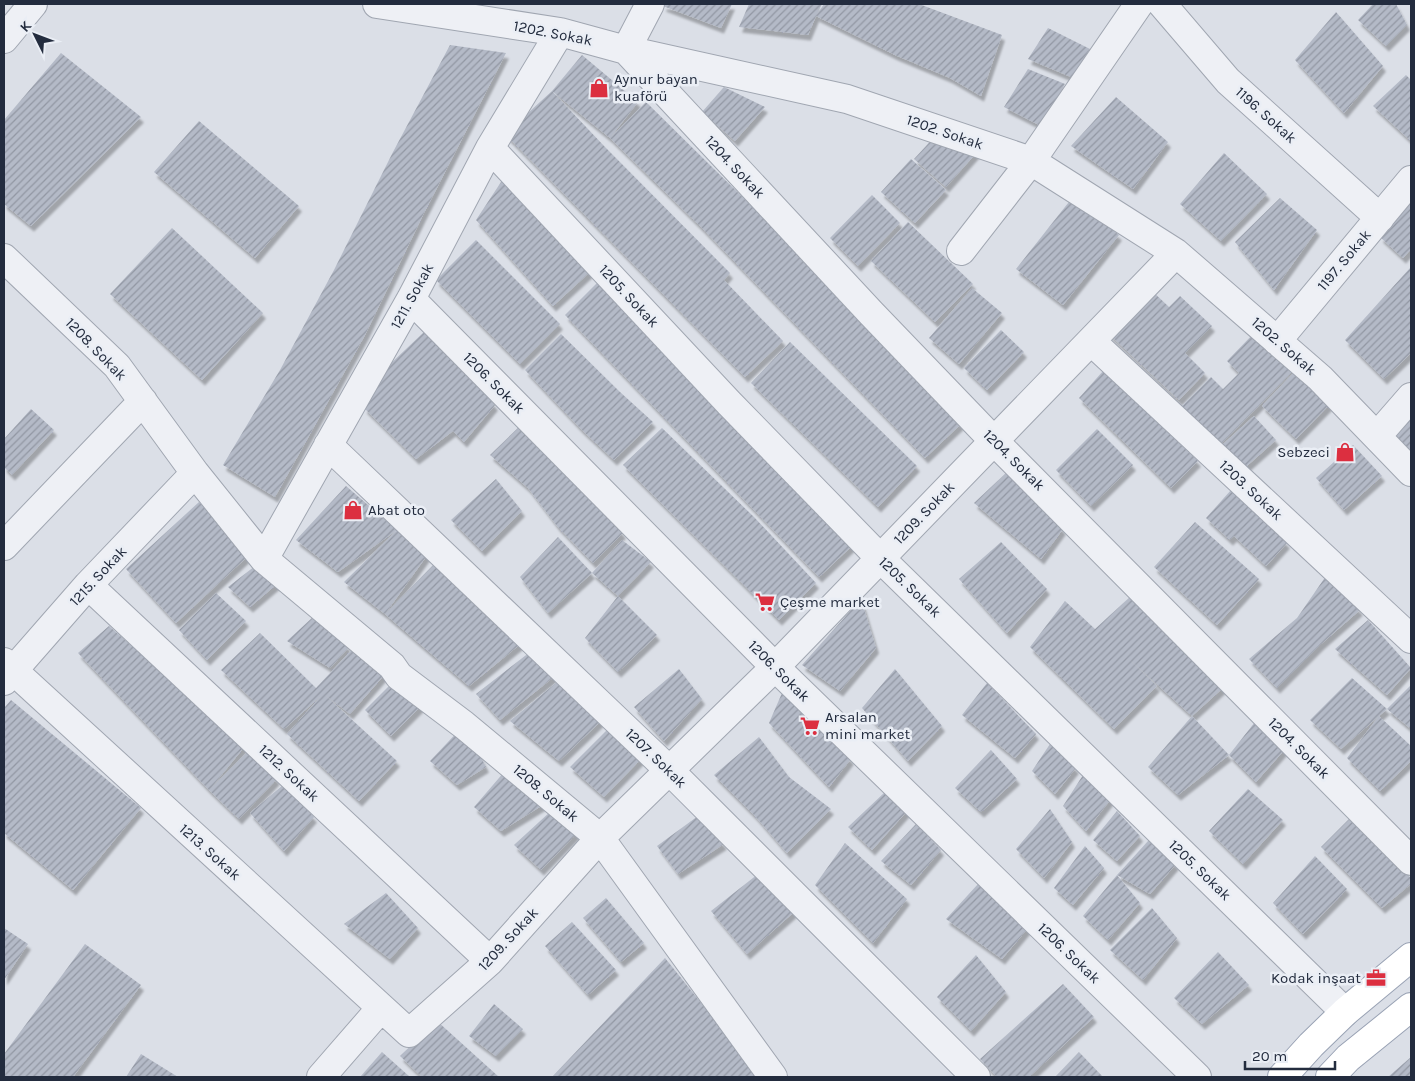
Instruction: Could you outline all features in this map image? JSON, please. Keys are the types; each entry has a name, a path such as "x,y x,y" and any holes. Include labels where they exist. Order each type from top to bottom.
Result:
{"main road":[{"path":"1282,1077 1345,1012 1411,957"},
{"path":"1330,1077 1411,1008"},
{"path":"1269,1077 1311,1045"}],"street":[{"path":"4,39 33,4"},
{"name":"1202. Sokak","path":"377,4 560,32 626,50 847,99 1031,161 1176,253 1320,378 1411,472"},
{"path":"626,50 650,4"},
{"path":"961,251 1031,161 1139,4"},
{"name":"1196. Sokak","path":"1162,4 1228,81 1380,218"},
{"name":"1211. Sokak","path":"264,559 411,299 490,148 560,32"},
{"name":"1204. Sokak","path":"626,50 994,441 1411,861"},
{"name":"1205. Sokak","path":"490,148 729,403 880,558 1345,1012"},
{"name":"1197. Sokak","path":"1278,341 1411,180"},
{"name":"1209. Sokak","path":"409,1033 490,962 600,838 774,667 1176,253"},
{"name":"1208. Sokak","path":"4,258 117,366 195,474 264,559 392,666 399,676 464,725 600,838 773,1077"},
{"name":"1206. Sokak","path":"411,299 774,667 1197,1077"},
{"name":"1203. Sokak","path":"1091,341 1411,638"},
{"path":"1377,436 1411,397"},
{"path":"4,546 143,401"},
{"name":"1207. Sokak","path":"328,445 670,771 976,1077"},
{"name":"1215. Sokak","path":"7,671 195,474"},
{"name":"1212. Sokak","path":"88,585 490,962"},
{"name":"1213. Sokak","path":"7,671 409,1033"},
{"path":"320,1077 381,1008"}],"building":[{"path":"664,4 732,4 721,28 663,6"},
{"path":"749,4 822,4 808,35 739,27"},
{"path":"824,4 919,4 1002,35 981,96 950,78 895,55 816,16"},
{"path":"1373,4 1396,4 1407,25 1386,46 1358,20"},
{"path":"1336,12 1383,66 1344,113 1295,60"},
{"path":"1048,28 1090,49 1071,77 1028,59"},
{"path":"450,45 506,53 423,215 365,335 275,497 223,465 280,370"},
{"path":"61,53 141,117 31,226 4,204 4,120"},
{"path":"582,55 638,102 610,138 552,91"},
{"path":"1028,69 1065,84 1041,126 1004,107"},
{"path":"1406,75 1411,80 1411,141 1373,106"},
{"path":"724,87 765,107 735,141 702,112"},
{"path":"552,91 730,273 724,280 783,341 745,377 505,134"},
{"path":"1116,97 1168,142 1133,189 1071,146"},
{"path":"646,102 778,232 961,424 925,458 701,227 610,138"},
{"path":"199,121 299,206 255,258 154,172"},
{"path":"938,133 978,151 946,187 914,159"},
{"path":"1224,153 1267,194 1221,241 1180,204"},
{"path":"911,159 946,190 915,223 881,192"},
{"path":"503,179 590,272 553,306 476,220"},
{"path":"872,195 900,223 858,266 830,238"},
{"path":"1072,198 1119,235 1063,305 1016,269"},
{"path":"1280,198 1317,230 1274,290 1235,242"},
{"path":"1411,202 1411,249 1403,258 1380,237"},
{"path":"908,222 973,284 935,322 871,261"},
{"path":"172,228 263,313 202,380 110,294"},
{"path":"476,240 560,324 520,364 436,280"},
{"path":"1410,268 1411,353 1384,379 1345,340"},
{"path":"598,282 854,544 819,577 565,315"},
{"path":"972,288 1002,313 959,364 929,338"},
{"path":"1151,290 1169,307 1180,296 1212,326 1185,353 1205,373 1179,400 1109,334"},
{"path":"1001,330 1024,352 987,390 964,368"},
{"path":"1256,331 1295,369 1219,446 1180,408 1211,377 1223,389 1239,373 1227,361"},
{"path":"424,332 495,405 464,442 453,431 416,459 364,408 387,367"},
{"path":"561,334 653,422 614,460 581,429 525,370"},
{"path":"790,342 917,466 878,507 751,383"},
{"path":"1297,369 1332,402 1296,439 1262,406"},
{"path":"1103,371 1198,461 1171,488 1079,398"},
{"path":"1411,405 1411,460 1384,433"},
{"path":"31,409 54,430 12,475 4,467 4,439"},
{"path":"1254,416 1276,440 1240,472 1220,447"},
{"path":"522,424 555,463 623,533 593,563 557,526 528,488 490,455"},
{"path":"662,428 754,517 816,583 779,620 623,465"},
{"path":"1097,429 1133,465 1091,506 1056,470"},
{"path":"1353,445 1382,476 1344,510 1316,478"},
{"path":"1006,473 1063,529 1041,559 974,503"},
{"path":"496,479 522,511 482,551 451,520"},
{"path":"346,486 397,530 338,572 296,540"},
{"path":"1231,490 1287,543 1266,566 1234,536 1230,540 1206,518"},
{"path":"199,502 249,555 176,623 126,569"},
{"path":"1195,522 1259,579 1217,625 1154,567"},
{"path":"397,530 428,554 385,614 344,582"},
{"path":"558,537 592,573 548,613 520,577"},
{"path":"622,540 651,562 618,596 592,573"},
{"path":"1001,542 1047,589 1007,633 959,579"},
{"path":"443,555 529,637 469,686 385,614"},
{"path":"264,559 285,577 250,607 228,587"},
{"path":"1326,576 1360,610 1321,644 1277,688 1249,659 1297,618"},
{"path":"216,593 246,621 207,660 179,630"},
{"path":"618,596 657,635 618,672 585,638"},
{"path":"1131,596 1224,687 1192,716 1129,659 1157,686 1114,729 1030,647 1065,601 1095,629"},
{"path":"861,599 876,648 840,691 802,665"},
{"path":"313,617 349,647 330,668 287,641"},
{"path":"1368,620 1411,668 1387,695 1335,649"},
{"path":"109,626 245,746 211,788 248,751 277,779 239,819 78,653"},
{"path":"260,633 316,688 361,640 392,666 350,714 325,695 397,761 359,801 287,734 322,695 284,729 221,670"},
{"path":"530,652 555,676 500,720 476,694"},
{"path":"679,669 702,699 664,741 634,707"},
{"path":"895,669 942,726 908,761 862,708"},
{"path":"399,676 425,702 391,736 365,710"},
{"path":"1352,678 1387,709 1341,749 1310,720"},
{"path":"557,682 603,719 559,761 510,721"},
{"path":"987,683 1036,734 1015,758 962,715"},
{"path":"1411,685 1411,729 1387,709"},
{"path":"782,693 851,759 829,787 769,723"},
{"path":"11,700 141,808 73,890 4,833 4,708"},
{"path":"1192,716 1229,755 1178,795 1148,767"},
{"path":"1379,716 1411,746 1411,761 1380,791 1347,758"},
{"path":"1255,722 1286,748 1256,782 1229,755"},
{"path":"464,725 486,767 457,785 430,761"},
{"path":"610,727 643,757 604,797 570,767"},
{"path":"759,737 789,777 831,809 787,853 755,816 714,775"},
{"path":"1050,744 1076,768 1055,794 1032,771"},
{"path":"991,750 1017,779 981,812 955,788"},
{"path":"511,764 546,803 501,831 474,807"},
{"path":"1085,772 1111,799 1086,831 1063,806"},
{"path":"283,785 314,817 284,851 250,813"},
{"path":"1248,789 1283,820 1243,864 1209,831"},
{"path":"885,792 908,810 872,850 848,827"},
{"path":"1050,809 1072,842 1044,878 1016,849"},
{"path":"551,811 577,833 541,870 514,845"},
{"path":"1117,811 1140,836 1117,861 1093,840"},
{"path":"698,816 724,844 678,874 657,846"},
{"path":"1350,818 1411,878 1411,884 1382,908 1321,847"},
{"path":"916,824 941,850 911,885 881,861"},
{"path":"1149,840 1176,864 1150,894 1117,875"},
{"path":"845,843 907,899 873,943 815,885"},
{"path":"1085,846 1104,868 1073,905 1054,888"},
{"path":"1315,856 1347,889 1303,934 1273,903"},
{"path":"767,867 794,912 747,954 711,911"},
{"path":"1117,875 1140,903 1108,940 1083,916"},
{"path":"978,884 1028,928 1002,959 946,919"},
{"path":"386,893 418,928 390,959 344,924"},
{"path":"606,898 644,943 621,962 583,918"},
{"path":"1152,908 1177,938 1143,980 1110,950"},
{"path":"572,922 616,970 588,995 545,946"},
{"path":"4,928 28,944 4,980"},
{"path":"85,944 141,985 73,1077 4,1077 4,1054"},
{"path":"1218,952 1249,985 1202,1024 1174,998"},
{"path":"976,955 1006,992 971,1031 937,997"},
{"path":"665,958 758,1074 755,1077 552,1077"},
{"path":"1063,984 1094,1017 1029,1077 997,1077 980,1059"},
{"path":"494,1004 523,1029 496,1056 469,1036"},
{"path":"437,1021 499,1077 422,1077 400,1056"},
{"path":"382,1052 410,1077 360,1077"},
{"path":"1079,1052 1103,1077 1055,1077"},
{"path":"141,1054 178,1077 126,1077"},
{"path":"1411,1057 1411,1077 1388,1077"}],"place":[{"name":"Aynur bayan kuaförü","path":"599,88"},
{"name":"Sebzeci","path":"1345,452"},
{"name":"Abat oto","path":"353,510"},
{"name":"Çeşme market","path":"765,602"},
{"name":"Arsalan mini market","path":"810,726"},
{"name":"Kodak inşaat","path":"1376,978"}]}
